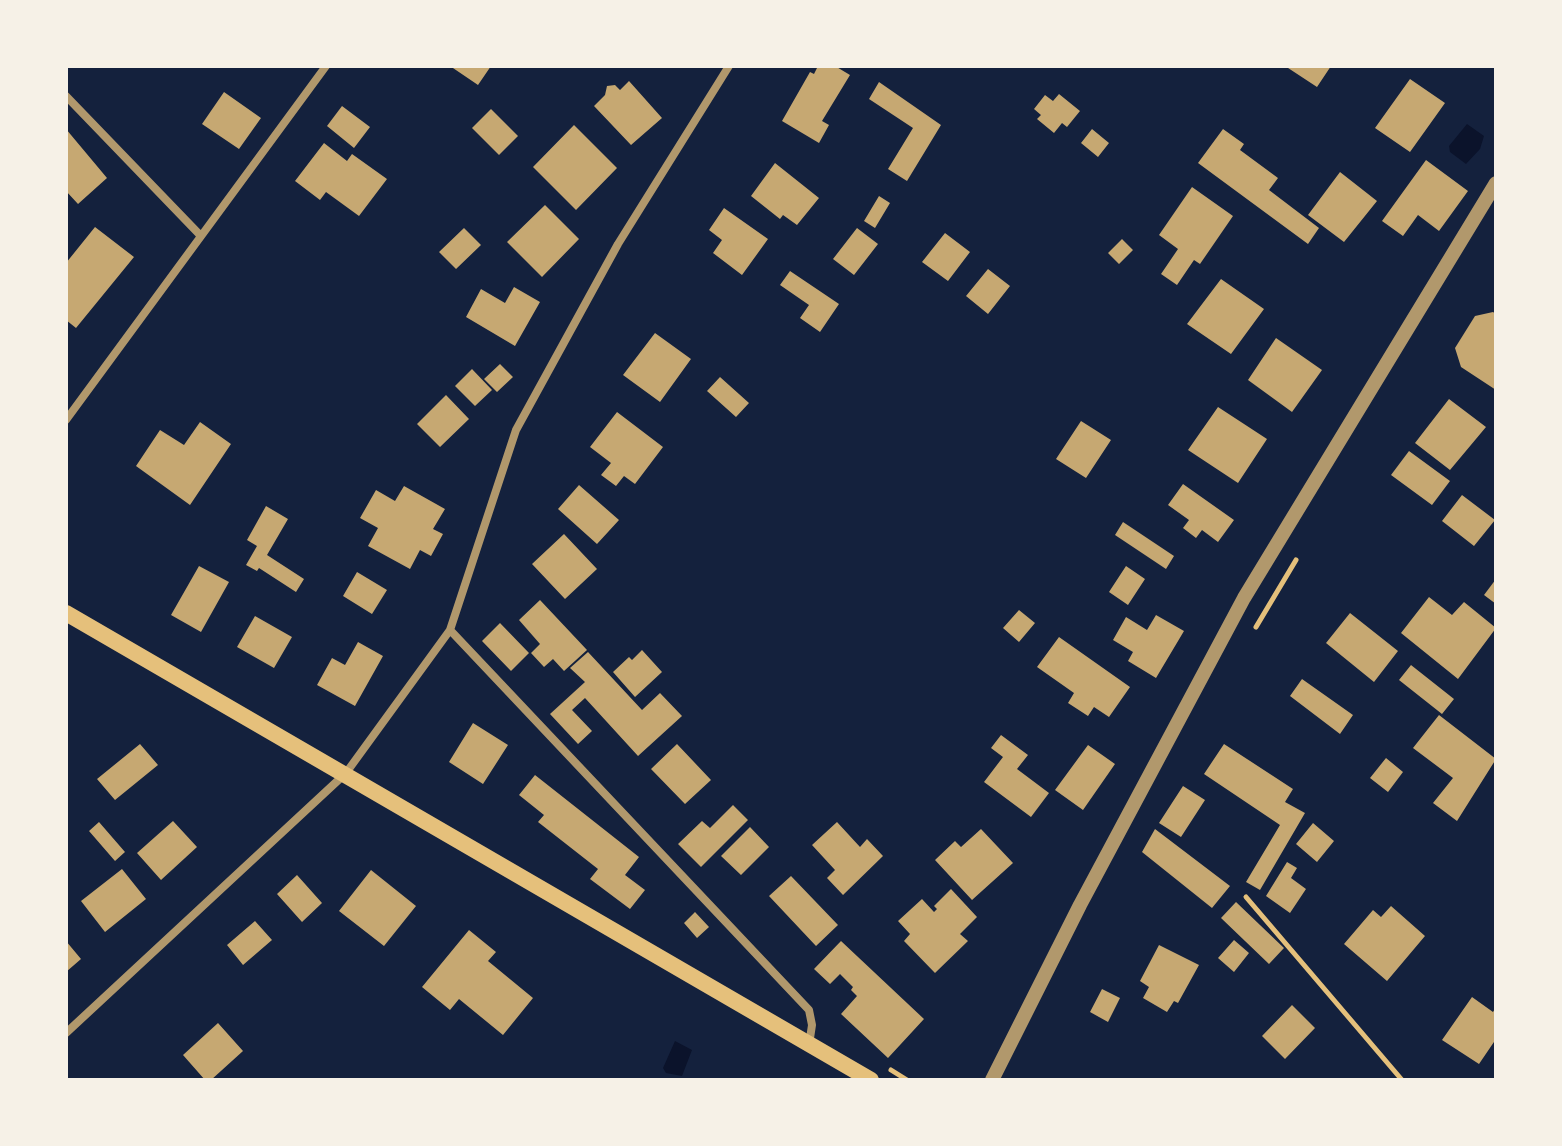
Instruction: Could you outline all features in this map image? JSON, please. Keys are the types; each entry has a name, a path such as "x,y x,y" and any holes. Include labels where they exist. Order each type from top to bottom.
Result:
{"main road":[{"path":"66,613 871,1080"}],"street":[{"path":"66,420 326,66"},
{"path":"66,1033 346,773 450,630 516,430 618,244 729,66"},
{"path":"66,96 200,235"},
{"path":"992,1080 1080,905 1244,598 1496,183"},
{"path":"450,630 809,1010 812,1025 809,1045"}],"path":[{"path":"1253,632 1301,550"},
{"path":"1246,897 1402,1080"}],"water":[{"path":"1467,124 1484,136 1480,149 1466,164 1450,152 1449,146"},
{"path":"675,1041 692,1050 682,1076 666,1073 663,1068"}],"building":[{"path":"450,66 491,66 478,85"},
{"path":"818,66 835,66 850,75 822,121 829,125 819,143 782,121 810,72 814,74"},
{"path":"1285,66 1331,66 1317,87"},
{"path":"1410,79 1445,103 1410,152 1375,128"},
{"path":"629,81 662,118 631,145 594,106 605,95 607,86 615,85 620,90"},
{"path":"879,82 941,125 907,181 888,169 913,128 869,99"},
{"path":"224,92 261,118 239,149 202,124"},
{"path":"1059,94 1080,111 1067,127 1062,123 1054,133 1037,119 1041,115 1034,109 1045,95 1053,101"},
{"path":"342,106 370,127 354,148 327,126"},
{"path":"491,109 518,136 499,155 472,128"},
{"path":"574,125 617,168 576,210 533,167"},
{"path":"66,129 107,178 78,204 66,191"},
{"path":"1092,129 1109,143 1098,157 1081,143"},
{"path":"1223,129 1244,144 1240,150 1278,178 1269,190 1319,228 1308,244 1198,163"},
{"path":"324,143 347,161 352,154 387,179 359,216 326,192 320,200 295,181"},
{"path":"1426,160 1468,191 1439,231 1418,215 1403,236 1382,221"},
{"path":"775,163 819,198 797,225 783,215 780,219 751,196"},
{"path":"1340,172 1377,201 1344,242 1308,215"},
{"path":"1192,187 1233,216 1200,264 1194,260 1177,285 1161,274 1178,249 1159,235"},
{"path":"879,196 890,203 875,228 864,221"},
{"path":"545,205 579,239 542,277 507,242"},
{"path":"724,208 768,239 742,275 713,253 722,240 709,230"},
{"path":"95,227 134,257 76,328 66,320 66,263"},
{"path":"464,228 481,245 456,269 439,252"},
{"path":"857,228 878,244 854,275 833,259"},
{"path":"945,233 970,252 948,281 922,262"},
{"path":"1122,239 1133,250 1119,264 1108,253"},
{"path":"988,269 1010,286 988,314 966,296"},
{"path":"790,271 839,304 820,332 800,318 809,305 780,285"},
{"path":"1221,279 1264,309 1231,354 1187,324"},
{"path":"514,287 540,302 515,346 466,317 481,289 505,303"},
{"path":"1496,314 1496,390 1461,367 1455,348 1475,316"},
{"path":"655,333 691,359 660,402 623,375"},
{"path":"1276,338 1322,370 1292,412 1248,380"},
{"path":"500,364 513,377 497,392 484,379"},
{"path":"472,369 492,390 475,406 455,386"},
{"path":"720,377 749,403 736,417 707,391"},
{"path":"446,395 469,419 440,447 417,424"},
{"path":"1449,399 1486,427 1450,470 1415,443"},
{"path":"1218,407 1267,439 1238,483 1188,450"},
{"path":"617,412 663,447 635,484 624,476 616,486 601,475 611,463 590,447"},
{"path":"1081,421 1111,440 1086,478 1056,459"},
{"path":"200,422 231,444 190,505 136,466 160,430 184,445"},
{"path":"1409,451 1450,481 1432,505 1391,475"},
{"path":"1183,484 1234,520 1218,542 1202,530 1196,538 1183,528 1189,520 1168,505"},
{"path":"579,485 619,520 597,544 558,509"},
{"path":"404,486 445,509 433,529 443,534 431,556 420,550 410,569 368,546 378,528 360,518 376,490 395,501"},
{"path":"1462,495 1495,520 1474,546 1442,521"},
{"path":"266,506 288,519 267,555 304,579 296,592 259,568 257,571 246,565 257,546 247,540"},
{"path":"1123,522 1174,556 1166,569 1115,535"},
{"path":"564,534 597,569 565,599 532,564"},
{"path":"199,566 229,582 201,632 171,615"},
{"path":"1126,566 1145,579 1128,605 1109,592"},
{"path":"357,572 387,590 372,614 343,596"},
{"path":"1496,579 1496,604 1484,595"},
{"path":"1429,597 1452,615 1464,602 1496,628 1458,679 1401,633"},
{"path":"540,600 587,650 564,671 553,659 544,667 531,653 540,644 519,620"},
{"path":"1019,610 1035,623 1019,642 1003,628"},
{"path":"1350,613 1398,651 1374,682 1326,643"},
{"path":"1156,615 1184,631 1156,678 1128,661 1133,652 1113,640 1126,617 1147,630"},
{"path":"255,616 292,637 274,668 237,647"},
{"path":"500,623 529,653 511,671 482,641"},
{"path":"1059,637 1130,687 1109,717 1094,707 1088,716 1068,703 1074,693 1037,667"},
{"path":"358,642 383,656 355,706 317,685 332,658 345,665"},
{"path":"642,650 662,672 635,697 613,672"},
{"path":"588,652 642,710 660,693 682,716 638,756 585,698 572,710 592,731 578,744 550,714 585,682 570,668"},
{"path":"1411,665 1454,699 1442,714 1399,680"},
{"path":"1302,679 1353,715 1340,734 1290,696"},
{"path":"1439,715 1496,759 1457,821 1433,803 1453,778 1413,748"},
{"path":"473,723 508,745 483,784 449,762"},
{"path":"1001,735 1028,755 1017,769 1049,793 1031,817 984,782 1003,757 991,748"},
{"path":"140,744 158,765 115,800 97,779"},
{"path":"677,744 711,780 685,804 651,769"},
{"path":"1224,744 1293,789 1285,802 1305,813 1260,890 1246,882 1280,825 1204,774"},
{"path":"1088,745 1115,764 1083,810 1055,790"},
{"path":"1386,758 1403,772 1388,792 1370,778"},
{"path":"535,775 639,857 625,875 645,890 630,909 590,879 598,869 538,822 544,815 519,795"},
{"path":"1183,786 1205,800 1181,837 1159,823"},
{"path":"733,805 748,820 701,867 678,844 702,821 710,828"},
{"path":"173,821 197,847 161,880 137,853"},
{"path":"99,822 125,852 115,861 89,831"},
{"path":"837,822 860,847 867,839 883,856 843,895 827,878 835,870 812,845"},
{"path":"1313,823 1334,841 1317,862 1296,844"},
{"path":"750,827 769,847 741,875 721,856"},
{"path":"981,829 1013,863 972,900 935,860 955,841 961,847"},
{"path":"1155,829 1230,886 1212,908 1142,852"},
{"path":"1287,862 1297,868 1291,878 1306,889 1290,913 1266,896"},
{"path":"122,869 146,899 105,932 81,901"},
{"path":"371,870 416,906 384,946 339,911"},
{"path":"297,875 322,903 302,922 277,894"},
{"path":"791,876 838,925 816,946 769,896"},
{"path":"951,889 977,917 960,934 968,941 935,973 904,941 910,934 898,921 922,899 934,912 937,909 934,906"},
{"path":"1236,902 1284,948 1269,964 1221,918"},
{"path":"1391,906 1425,936 1387,981 1344,944 1373,910 1381,917"},
{"path":"695,912 709,927 697,938 684,923"},
{"path":"255,921 272,940 243,965 227,945"},
{"path":"469,930 496,952 488,961 533,998 503,1035 459,999 450,1010 422,987"},
{"path":"1234,940 1249,953 1234,972 1218,958"},
{"path":"66,941 81,959 66,972"},
{"path":"841,941 924,1019 888,1058 841,1014 857,996 851,990 853,987 840,974 830,984 814,969"},
{"path":"1159,945 1199,965 1178,1003 1174,1001 1167,1012 1143,998 1149,987 1140,981"},
{"path":"1102,989 1120,998 1108,1022 1090,1012"},
{"path":"1472,997 1493,1012 1496,1007 1496,1039 1479,1064 1442,1040"},
{"path":"1292,1005 1315,1028 1285,1059 1262,1036"},
{"path":"218,1023 243,1051 211,1080 205,1080 183,1055"}]}
